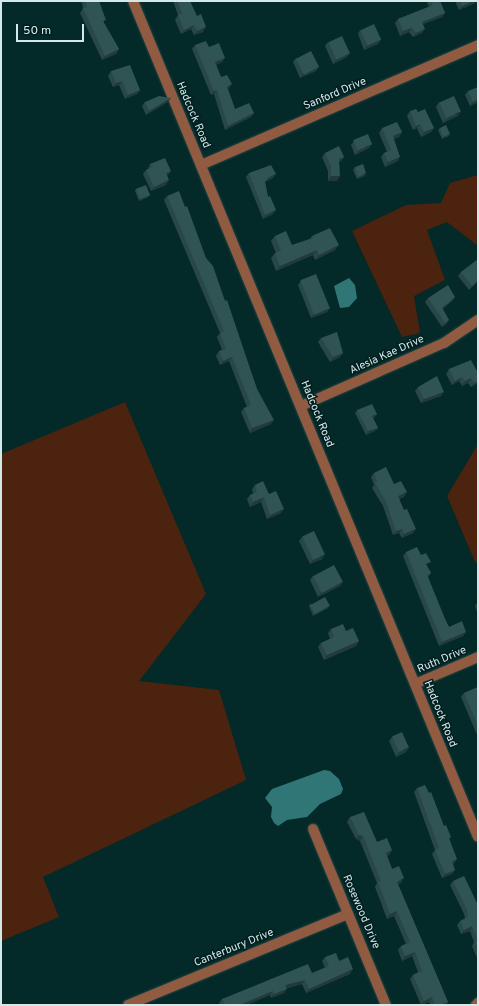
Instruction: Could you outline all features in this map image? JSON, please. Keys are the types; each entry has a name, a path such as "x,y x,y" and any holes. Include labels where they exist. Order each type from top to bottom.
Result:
{"street":[{"name":"Hadcock Road","path":"133,1 478,837"},
{"name":"Sanford Drive","path":"201,165 478,45"},
{"name":"Alesia Kae Drive","path":"301,406 444,343 478,320"},
{"name":"Ruth Drive","path":"415,684 478,657"},
{"name":"Rosewood Drive","path":"313,829 386,1005"},
{"name":"Canterbury Drive","path":"128,1005 348,914"}],"shaded area":[{"path":"478,175 478,246 447,222 427,230 445,280 414,296 420,333 402,337 352,231 406,205 441,203 450,183"},
{"path":"125,402 206,594 139,681 219,690 246,780 43,877 59,917 1,941 1,454"},
{"path":"478,444 478,563 475,562 447,496"}],"water":[{"path":"349,278 355,285 357,298 349,307 340,308 334,286"},
{"path":"324,770 330,771 339,779 343,789 341,794 320,804 307,817 287,820 278,826 274,823 271,817 272,807 265,798 272,789"}],"building":[{"path":"85,1 99,1 106,20 103,21 119,49 105,56 83,8 87,7"},
{"path":"177,1 190,1 197,16 201,14 206,27 197,31 194,25 184,30 178,15 182,13"},
{"path":"431,1 440,1 445,13 422,22 425,29 416,33 412,28 403,31 398,19 433,5"},
{"path":"460,1 473,1 462,6"},
{"path":"374,24 381,39 368,46 360,30"},
{"path":"342,36 350,53 336,60 328,42"},
{"path":"206,41 209,47 219,43 225,58 215,62 221,77 227,75 232,84 227,87 235,109 249,103 254,113 228,126 217,90 214,91 195,45"},
{"path":"311,51 319,67 304,75 296,59"},
{"path":"130,65 140,90 128,95 122,81 116,83 111,71"},
{"path":"478,87 478,99 473,102 468,91"},
{"path":"159,96 171,98 149,111 145,102"},
{"path":"454,96 461,112 446,118 439,103"},
{"path":"416,109 418,112 425,109 434,128 424,132 420,124 416,126 410,111"},
{"path":"397,122 402,132 393,136 400,157 388,162 384,153 391,150 382,128"},
{"path":"446,125 450,134 443,137 440,128"},
{"path":"368,134 372,144 357,150 353,140"},
{"path":"339,146 344,157 339,159 340,176 331,176 331,166 325,153"},
{"path":"165,158 171,171 166,173 169,180 154,187 146,170 152,167 150,164"},
{"path":"363,164 366,173 358,177 355,167"},
{"path":"271,165 276,174 268,178 265,182 268,197 270,196 276,210 265,215 249,173"},
{"path":"146,185 150,195 140,199 136,189"},
{"path":"179,191 185,207 187,206 206,258 213,266 225,301 227,300 257,389 274,420 252,428 244,408 251,405 232,357 223,361 219,351 226,349 220,333 224,331 167,196"},
{"path":"330,228 339,245 319,255 317,250 280,266 275,253 281,251 275,236 286,231 292,245 313,238 312,236"},
{"path":"478,259 478,280 472,286 461,272"},
{"path":"316,274 330,308 314,315 300,280"},
{"path":"448,285 455,297 442,308 449,320 445,323 428,298"},
{"path":"337,332 343,353 333,357 321,338"},
{"path":"471,360 478,373 478,381 474,383 471,378 465,381 462,377 455,381 449,369"},
{"path":"437,376 444,392 424,399 418,387"},
{"path":"372,404 377,414 372,416 378,428 368,431 357,410"},
{"path":"386,467 394,484 401,481 407,492 398,496 404,510 407,509 416,529 404,534 402,529 396,531 386,502 375,483 377,481 374,473"},
{"path":"263,481 269,494 276,491 284,509 270,515 264,497 253,502 250,495 257,492 255,485"},
{"path":"314,531 325,555 313,560 302,536"},
{"path":"417,547 421,555 426,553 431,562 426,564 431,573 427,575 449,627 462,621 466,632 442,642 406,552"},
{"path":"334,565 343,582 322,593 313,576"},
{"path":"325,597 330,606 315,614 310,605"},
{"path":"343,624 346,631 353,628 359,641 327,655 321,643 334,637 331,629"},
{"path":"478,687 478,726 464,693"},
{"path":"402,732 409,748 399,752 392,736"},
{"path":"425,785 429,793 431,792 444,826 446,825 457,859 452,862 455,870 445,874 435,850 439,848 417,788"},
{"path":"364,812 377,842 387,838 392,850 386,853 392,869 399,866 404,878 397,882 448,1002 435,1005 432,997 424,1001 413,975 422,971 415,952 405,956 401,946 410,942 397,911 390,914 378,882 381,881 363,836 359,835 350,817"},
{"path":"464,876 478,905 478,940 472,926 464,930 460,921 468,917 467,910 453,881"},
{"path":"478,940 478,949 475,942"},
{"path":"336,953 339,961 348,957 353,969 309,989 305,980 285,985 287,989 274,994 273,991 239,1005 225,1005 222,999 308,964 312,973 329,966 325,957"}]}
